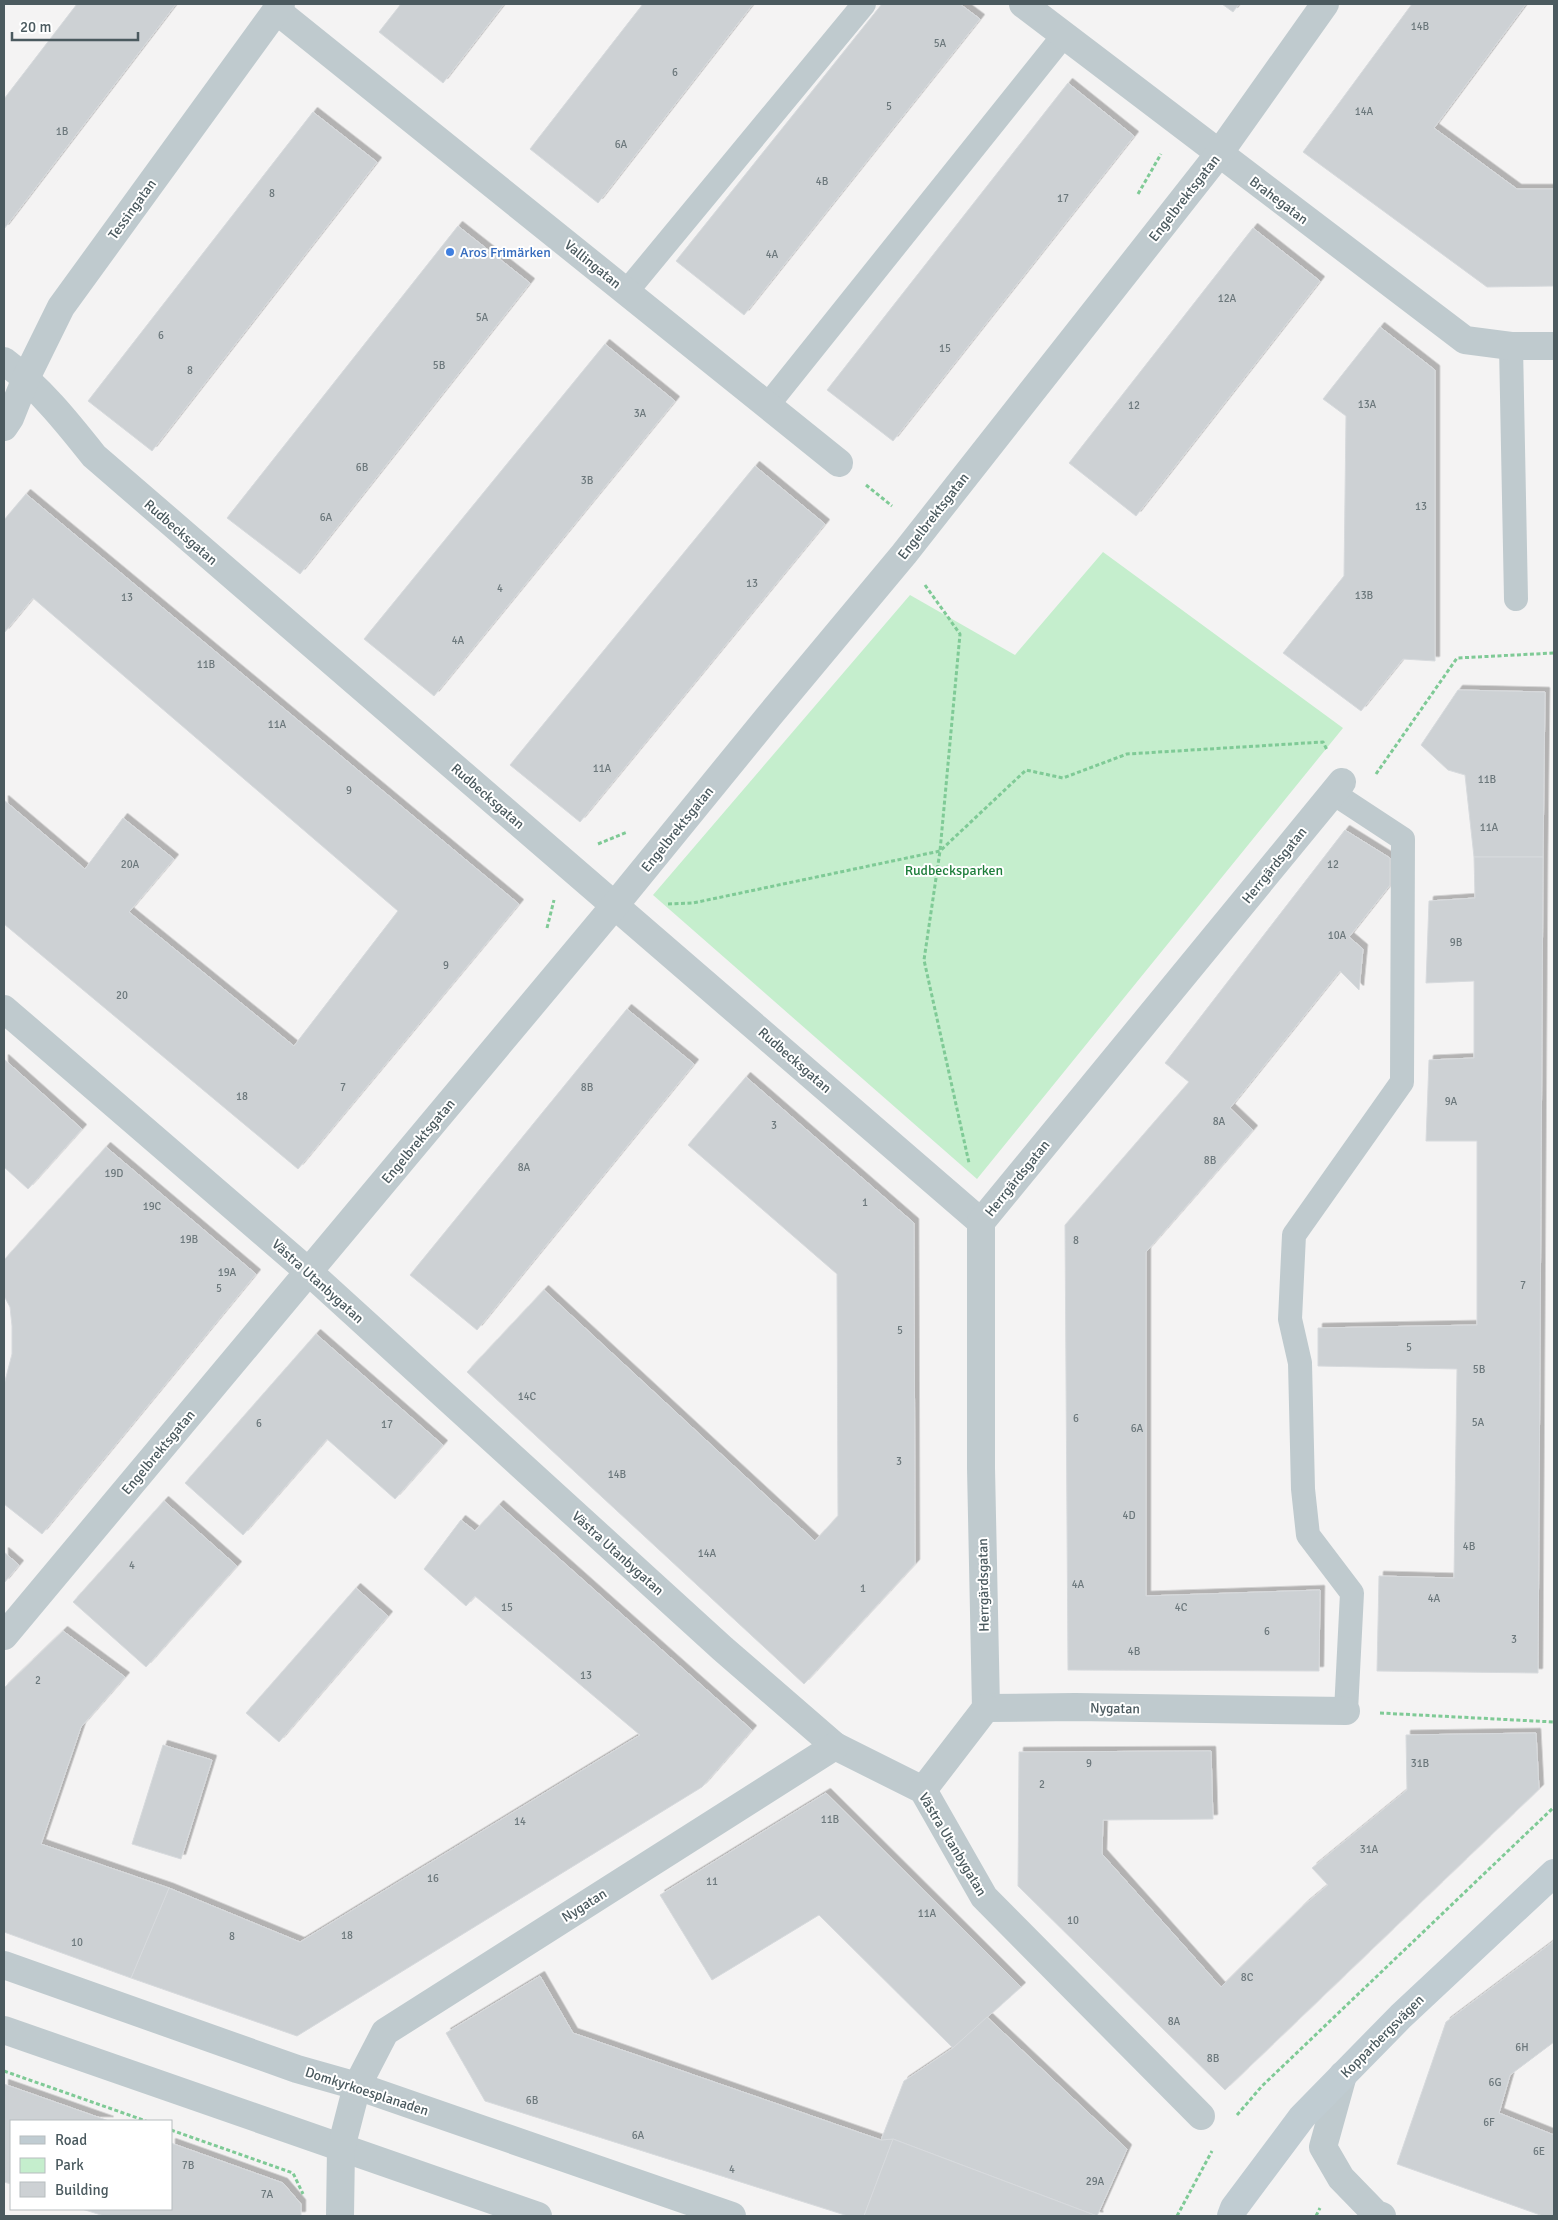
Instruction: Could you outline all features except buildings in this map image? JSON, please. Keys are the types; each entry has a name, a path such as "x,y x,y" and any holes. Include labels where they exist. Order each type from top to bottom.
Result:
{"street":[{"name":"Brahegatan","path":"1023,4 1465,340 1511,346 1554,346"},
{"name":"Engelbrektsgatan","path":"4,1636 615,905 904,554 1218,154 1325,4"},
{"name":"Vallingatan","path":"278,7 838,463"},
{"name":"Tessingatan","path":"4,427 10,418 26,378 62,307 278,7"},
{"name":"Rudbecksgatan","path":"4,361 26,378 94,456 982,1222"},
{"name":"Herrgärdsgatan","path":"986,1708 981,1468 982,1222 1338,787"},
{"name":"Västra Utanbygatan","path":"4,1010 309,1272 708,1635 835,1746 923,1790 984,1897 1201,2116"},
{"name":"Nygatan","path":"986,1708 1075,1707 1346,1711"},
{"path":"923,1790 986,1708"},
{"name":"Nygatan","path":"340,2216 341,2148 356,2086 385,2032 835,1746"},
{"name":"Kopparbergsvägen","path":"1231,2216 1234,2208 1302,2117 1401,2016 1554,1873"},
{"name":"Domkyrkoesplanaden","path":"4,1965 297,2069 356,2086 732,2216"},
{"path":"4,2030 538,2216"},
{"path":"1343,2075 1323,2148 1341,2178 1376,2214 1382,2216"}],"lane":[{"path":"627,292 864,4"},
{"path":"767,406 1064,34"},
{"path":"1511,346 1516,599"},
{"path":"1338,787 1403,839 1402,1082 1294,1235 1290,1319 1300,1363 1303,1489 1308,1535 1352,1594 1346,1711"}],"path":[{"path":"1137,197 1159,156"},
{"path":"886,514 899,498"},
{"path":"904,554 960,634 940,851 924,960 969,1164"},
{"path":"615,905 693,903 940,851 1026,770 1063,778 1127,754 1323,742 1338,787 1367,787 1457,658 1554,653"},
{"path":"590,847 636,828"},
{"path":"1346,1711 1554,1722"},
{"path":"1232,2121 1262,2086 1554,1807"},
{"path":"4,2071 143,2120"},
{"path":"172,2130 293,2173 305,2198"},
{"path":"1177,2216 1216,2145"}],"green space":[{"name":"Rudbecksparken","path":"1103,552 1343,728 977,1179 653,895 910,595 1015,655"}],"place":[{"name":"Aros Frimärken","path":"450,252"}]}
